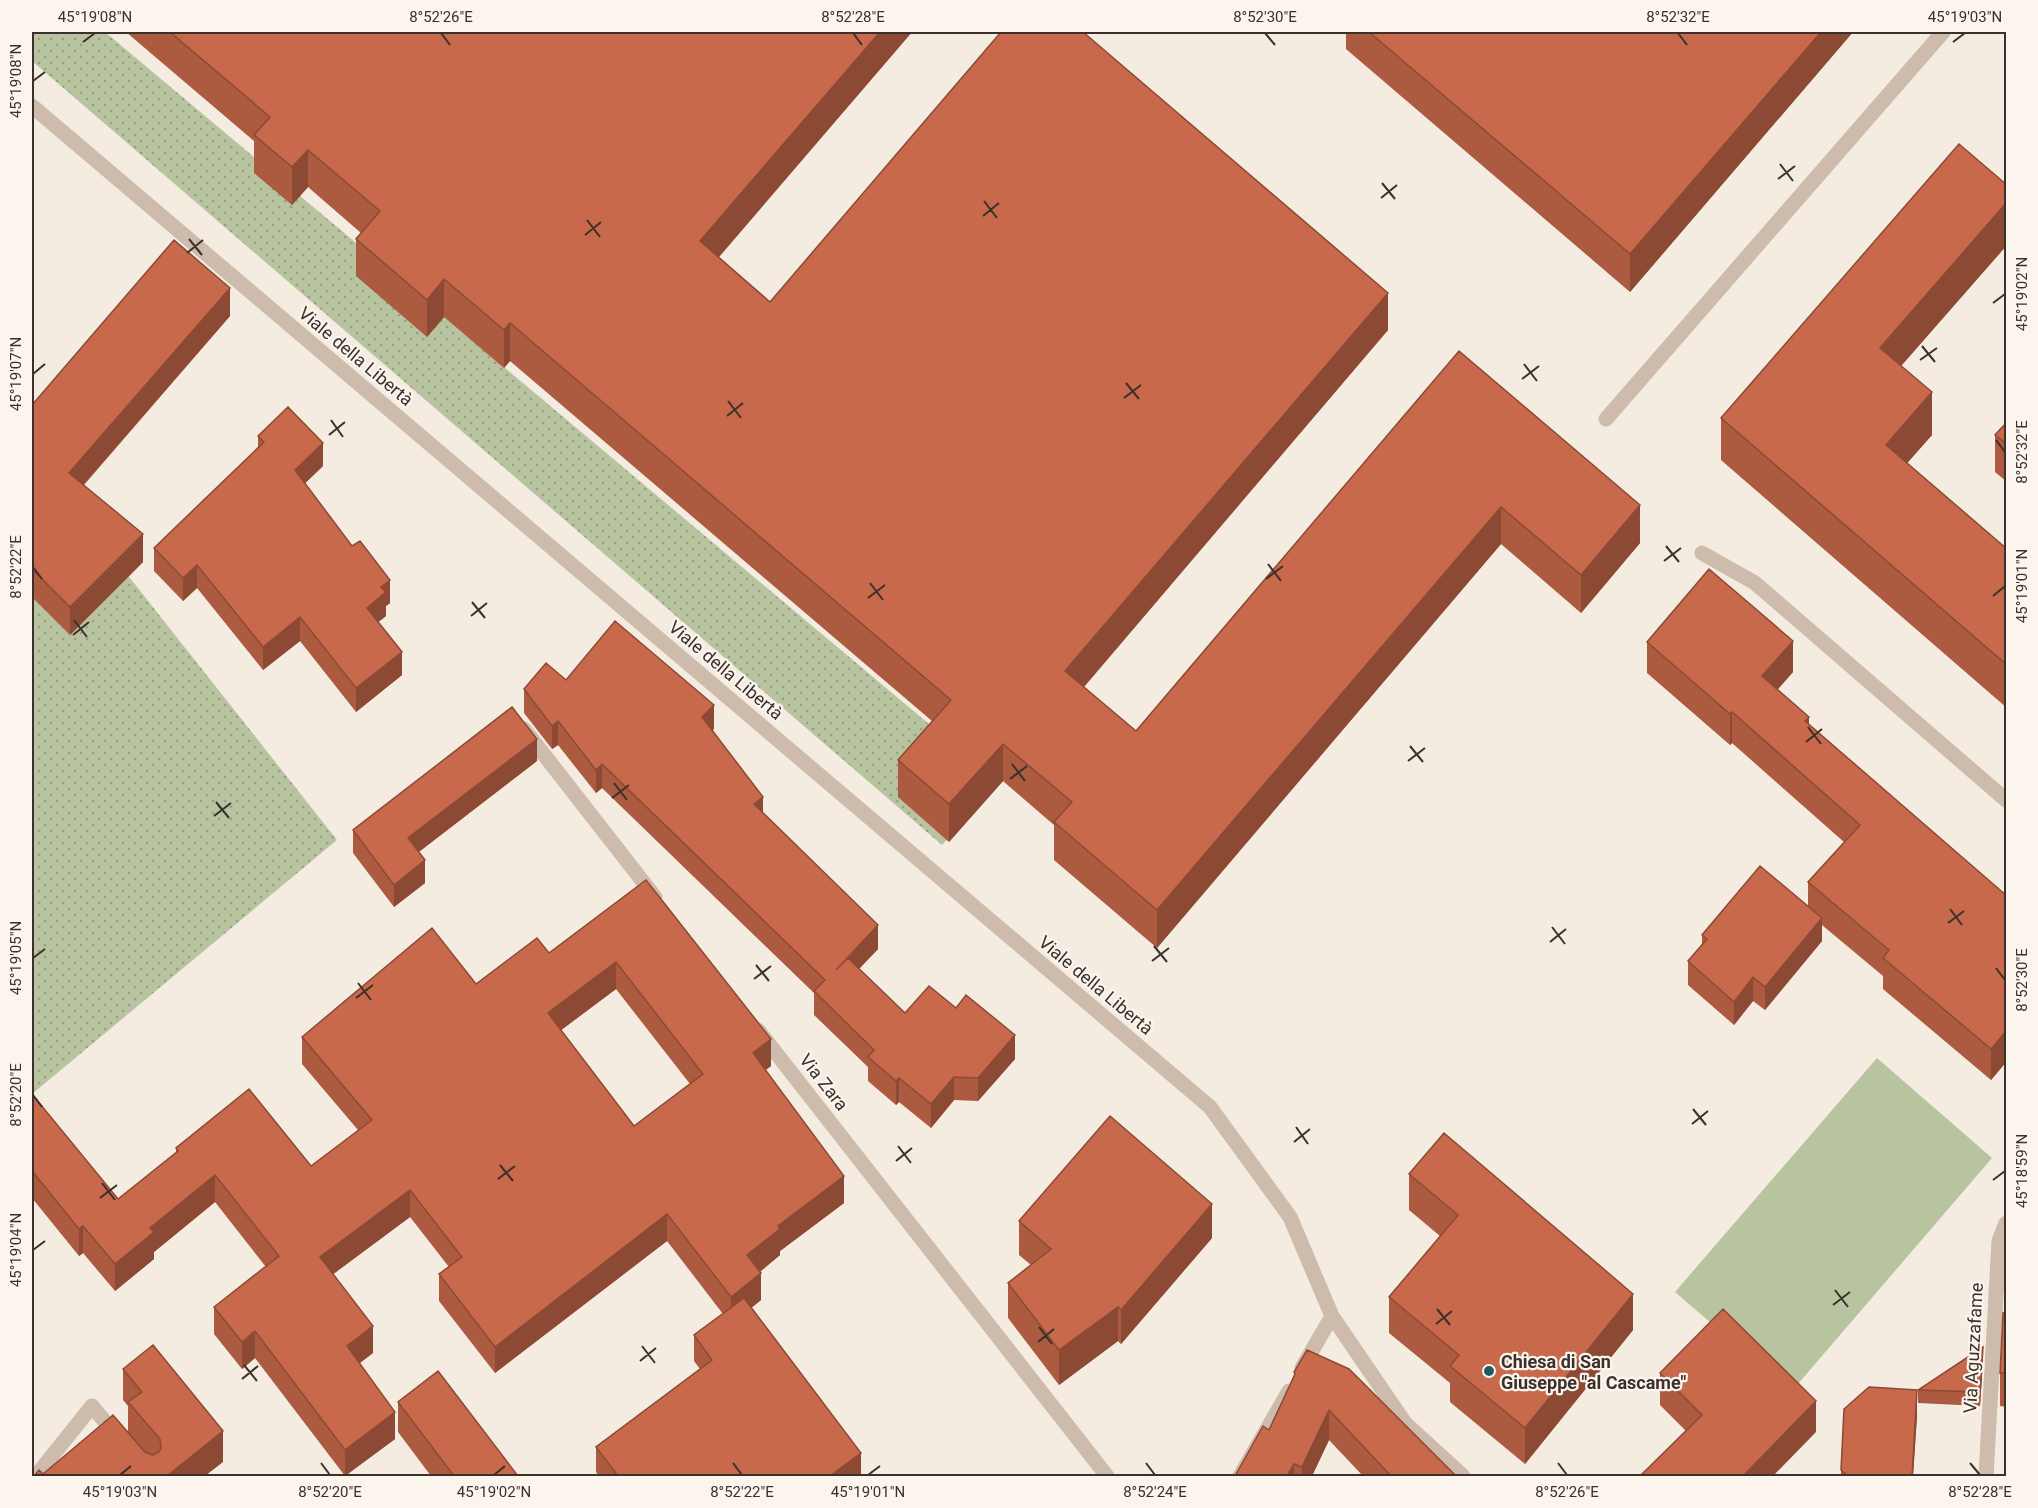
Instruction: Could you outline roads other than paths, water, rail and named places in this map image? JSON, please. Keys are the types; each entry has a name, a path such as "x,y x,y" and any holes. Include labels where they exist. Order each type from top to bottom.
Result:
{"street":[{"path":"1606,419 1943,32"},
{"name":"Viale della Libertà","path":"32,106 1210,1107 1290,1217 1332,1316 1405,1423 1463,1476"},
{"path":"1702,553 1755,583 2007,800"},
{"path":"517,721 665,910"},
{"name":"Via Zara","path":"746,1014 1107,1476"},
{"name":"Via Aguzzafame","path":"1986,1476 2003,1243 2007,1223"},
{"path":"1240,1476 1332,1316"},
{"path":"36,1476 92,1406 129,1450"}],"place":[{"name":"Chiesa di San Giuseppe \"al Cascame\"","path":"1489,1371"}]}
